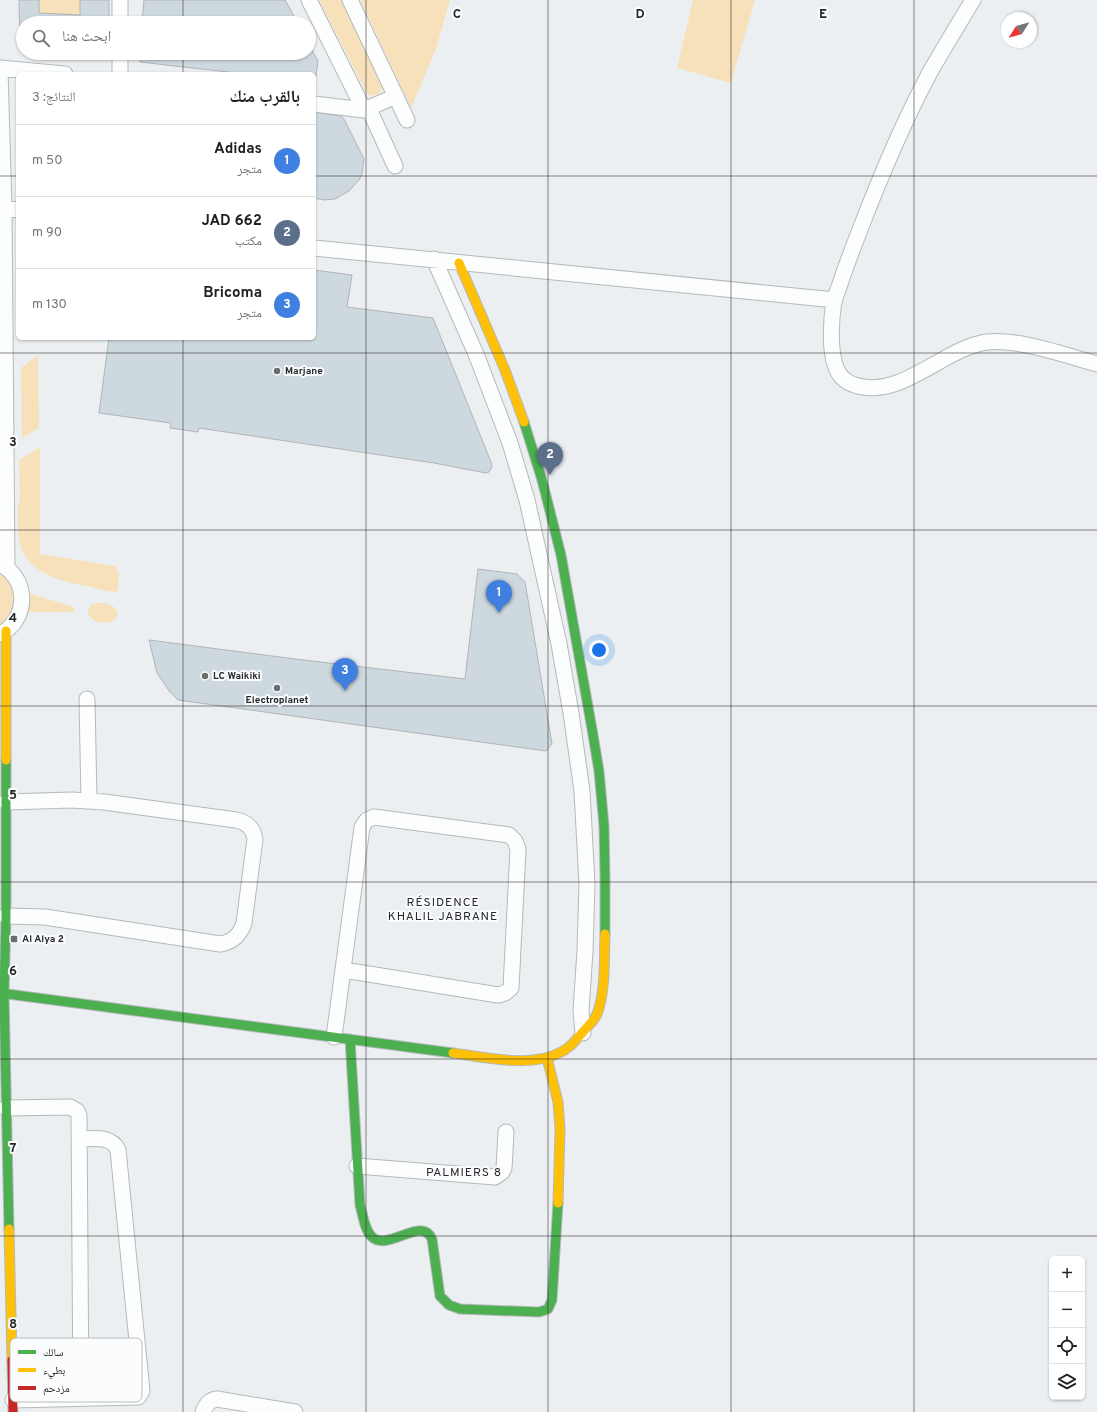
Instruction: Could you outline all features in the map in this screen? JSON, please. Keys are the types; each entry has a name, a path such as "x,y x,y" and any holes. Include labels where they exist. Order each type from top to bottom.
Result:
{"street":[{"path":"120,0 120,16"},
{"path":"308,0 395,166"},
{"path":"350,0 407,120"},
{"path":"973,0 930,74 906,121 874,194 847,263 834,300 832,334 835,365 840,376 852,384 863,387 885,387 892,385 954,354 987,342 1008,342 1029,346 1097,364"},
{"path":"120,60 120,72"},
{"path":"11,1338 2,994 6,916 6,802 3,632 13,624 18,616 22,602 21,588 15,576 3,566 7,208 0,69 39,72"},
{"path":"316,104 366,110 396,96"},
{"path":"316,248 834,300"},
{"path":"434,259 476,354 510,443 527,500 559,644 582,791 587,884 585,952 581,1010 583,1033"},
{"path":"2,994 506,1060 538,1060 564,1052 574,1044 596,1013 599,1003 604,951 606,870 601,794 590,718 561,556 543,482 529,435 506,374 459,262"},
{"path":"87,699 89,801"},
{"path":"6,802 89,801 236,820 246,824 253,831 255,839 244,923 239,933 231,941 220,944 45,918 6,916"},
{"path":"334,1037 362,827 367,820 374,817 509,835 515,841 518,849 511,988 505,993 498,995 344,970"},
{"path":"350,1039 360,1205 366,1228 373,1238 383,1240 420,1230 426,1231 430,1234 440,1296 449,1305 460,1309 539,1312 548,1308 552,1300 557,1229 560,1129 558,1102 547,1058"},
{"path":"6,1108 70,1107 77,1111 80,1119 81,1338"},
{"path":"357,1166 495,1177 502,1172 504,1168 506,1132"},
{"path":"80,1139 108,1140 114,1143 118,1150 137,1338"},
{"path":"203,1412 207,1404 213,1399 251,1409 295,1412"},
{"path":"13,1406 47,1402"}],"shaded area":[{"path":"39,0 80,0 80,15 39,13"},
{"path":"319,0 342,0 382,84 381,92 374,95 369,95 366,92"},
{"path":"360,0 450,0 436,49 411,108"},
{"path":"693,0 755,0 731,83 677,68"},
{"path":"38,355 39,428 22,438 21,368"},
{"path":"40,447 40,554 115,566 119,573 118,589 116,592 70,583 49,575 31,564 25,555 20,545 18,530 18,505 20,499 19,460"},
{"path":"0,571 9,579 14,588 16,611 0,628"},
{"path":"28,593 74,607 74,612 26,612 29,603"},
{"path":"92,604 106,604 115,608 118,613 116,618 107,623 101,623 91,618 88,609"}],"building":[{"path":"19,0 39,0 39,13 80,15 80,0 109,0 109,16 19,16"},
{"path":"144,0 285,0 294,16 143,16"},
{"path":"316,57 318,61 316,75 316,72 228,72 140,62 140,60 316,60"},
{"path":"316,112 341,116 344,119 364,159 362,174 359,180 349,191 335,199 324,200 316,198"},
{"path":"316,270 352,275 347,307 433,318 492,467 489,472 486,473 434,463 199,428 198,432 170,428 171,423 99,413 109,340 316,340"},
{"path":"478,569 517,574 525,582 552,744 546,751 178,700 170,692 157,673 149,640 465,679"}],"traffic: fast":[{"path":"524,422 542,480 561,555 599,771 604,826 605,934"},
{"path":"6,760 6,916 4,994 9,1229"},
{"path":"0,993 453,1053"},
{"path":"350,1039 360,1205 365,1226 369,1234 379,1240 387,1240 413,1232 421,1231 427,1233 432,1239 440,1296 449,1305 460,1309 539,1312 548,1309 552,1300 558,1203"}],"traffic: slow":[{"path":"459,263 505,370 524,422"},
{"path":"6,631 6,760"},
{"path":"453,1053 492,1059 521,1061 548,1057 569,1047 594,1019 600,1005 603,985 605,934"},
{"path":"547,1058 558,1102 560,1129 558,1203"},
{"path":"9,1229 11,1338"}],"traffic: jam":[{"path":"13,1402 13,1412"}],"place":[{"name":"Marjane","path":"277,371"},
{"name":"JAD 662","path":"550,475"},
{"name":"Adidas","path":"499,613"},
{"name":"LC Waikiki","path":"205,676"},
{"name":"Electroplanet","path":"277,688"},
{"name":"Bricoma","path":"345,691"},
{"name":"Al Alya 2","path":"14,939"}],"district":[{"name":"RÉSIDENCE KHALIL JABRANE","path":"443,910"},
{"name":"PALMIERS 8","path":"464,1173"}]}
